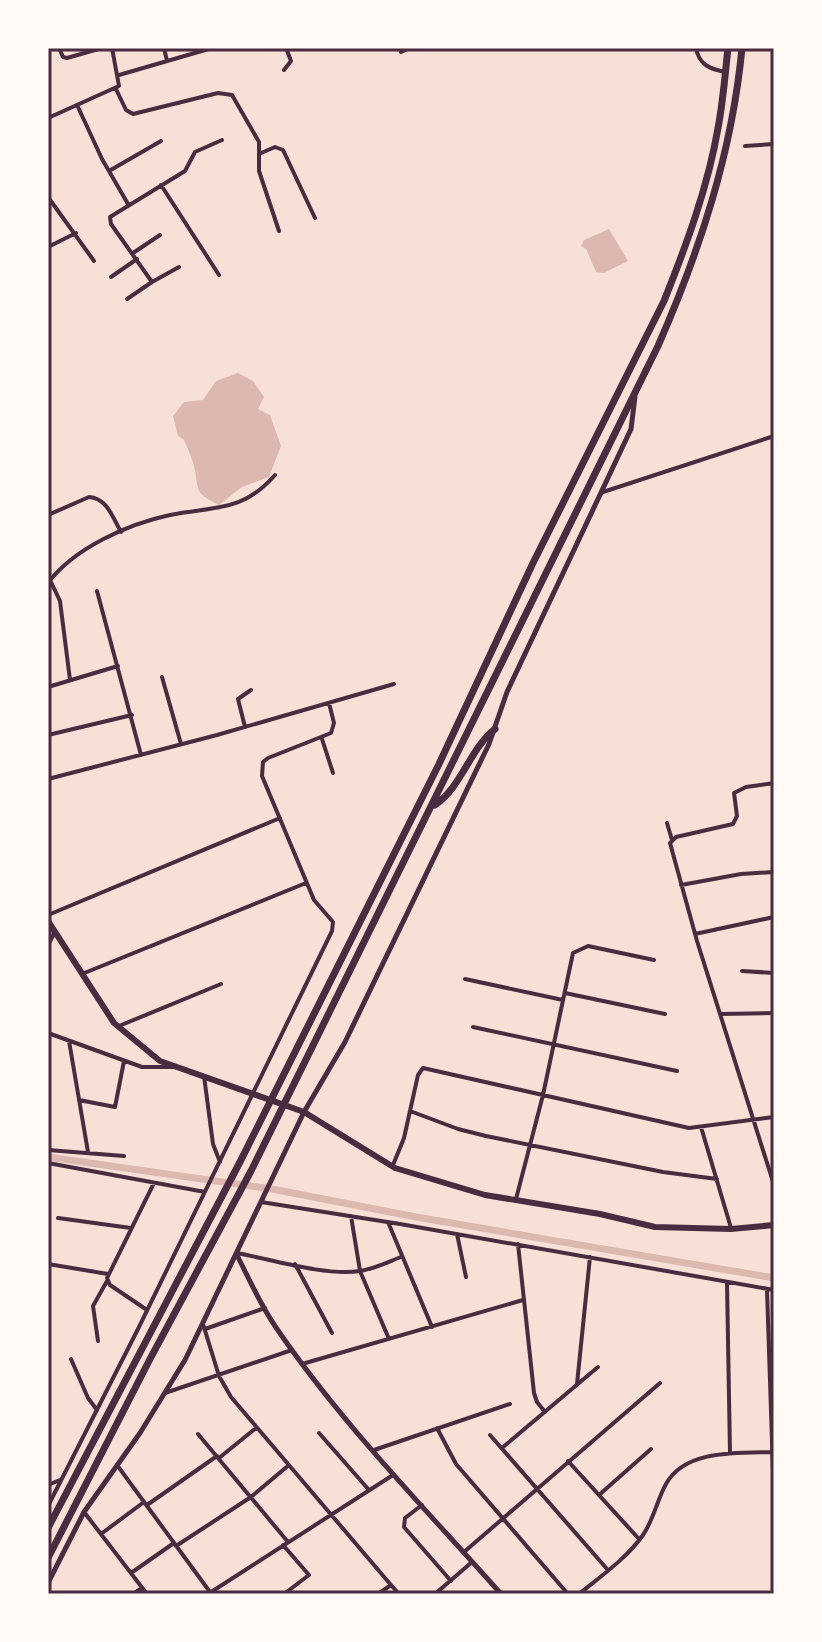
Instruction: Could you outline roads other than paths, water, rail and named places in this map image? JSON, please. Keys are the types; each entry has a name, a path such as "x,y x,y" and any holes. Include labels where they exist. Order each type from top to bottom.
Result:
{"highway":[{"path":"48,1528 236,1169 439,764 540,549 664,301 681,258 718,131 728,48"},
{"path":"48,1558 251,1171 591,486 677,302 709,214 735,114 742,48"},
{"path":"432,807 456,785 478,747 495,729"}],"main road":[{"path":"48,918 114,1023 160,1061 304,1112 393,1167 515,1202 600,1214 655,1227 731,1229 774,1225"}],"street":[{"path":"59,48 63,57 67,58 102,48"},
{"path":"48,118 116,89 120,84 112,48"},
{"path":"164,48 167,61"},
{"path":"119,75 212,48"},
{"path":"284,70 291,61 286,48"},
{"path":"401,52 410,48"},
{"path":"696,48 699,59 710,69 725,72"},
{"path":"116,89 126,110 133,114 218,93 232,95 257,138 261,153 259,171 279,231"},
{"path":"78,107 128,205"},
{"path":"152,282 110,221 111,216 185,171 195,152 222,140"},
{"path":"109,171 161,141"},
{"path":"745,146 774,144"},
{"path":"261,153 275,147 283,150 315,218"},
{"path":"161,185 219,275"},
{"path":"48,197 94,261"},
{"path":"48,247 76,233"},
{"path":"133,253 160,235"},
{"path":"111,277 137,259"},
{"path":"127,299 179,267"},
{"path":"48,1583 84,1512 164,1393 204,1326 304,1112 345,1042 495,729 507,692 603,492 631,429 634,392"},
{"path":"603,492 774,436"},
{"path":"50,579 90,545 158,518 214,510 232,504 253,496 275,475"},
{"path":"48,515 89,497 96,497 101,499 121,532"},
{"path":"48,571 60,601 70,680"},
{"path":"97,591 141,755"},
{"path":"48,686 119,665"},
{"path":"162,677 182,745"},
{"path":"48,779 182,745 394,684"},
{"path":"246,727 238,699 251,690"},
{"path":"48,1506 332,931 333,922 318,907 306,883 262,776 263,762 322,739 334,728 329,703"},
{"path":"48,735 132,715"},
{"path":"322,739 333,773"},
{"path":"672,840 733,824 737,816 734,793 746,787 774,783"},
{"path":"48,918 280,818"},
{"path":"667,823 695,934 774,1185"},
{"path":"681,885 741,874 774,872 774,885"},
{"path":"82,974 306,883"},
{"path":"695,934 774,917"},
{"path":"48,945 55,932"},
{"path":"515,1202 543,1095 573,953 582,947 654,960"},
{"path":"742,971 774,973"},
{"path":"465,979 563,1000"},
{"path":"119,1026 221,984"},
{"path":"565,993 665,1014"},
{"path":"720,1014 774,1013"},
{"path":"473,1027 677,1071"},
{"path":"48,1033 148,1069 174,1067"},
{"path":"69,1041 88,1152"},
{"path":"79,1100 115,1107 124,1061"},
{"path":"393,1167 418,1075 423,1068 680,1126 701,1127 774,1117"},
{"path":"204,1076 213,1144 220,1162"},
{"path":"410,1111 458,1129 663,1172 717,1179"},
{"path":"701,1127 731,1229"},
{"path":"48,1150 124,1156"},
{"path":"48,1163 205,1192"},
{"path":"767,1164 774,1163"},
{"path":"98,1341 93,1306 154,1183"},
{"path":"261,1202 774,1290"},
{"path":"351,1216 360,1271 389,1339"},
{"path":"58,1218 131,1228"},
{"path":"388,1222 432,1327"},
{"path":"457,1234 466,1277"},
{"path":"518,1244 534,1393 545,1412"},
{"path":"237,1254 318,1268 360,1271 401,1257"},
{"path":"237,1254 265,1308 302,1364 393,1475 501,1594"},
{"path":"577,1384 590,1257"},
{"path":"48,1264 108,1274"},
{"path":"295,1264 332,1333"},
{"path":"107,1281 147,1310"},
{"path":"727,1283 730,1453"},
{"path":"767,1290 774,1502"},
{"path":"302,1364 523,1300"},
{"path":"204,1326 265,1308"},
{"path":"204,1326 219,1376 256,1428 399,1594"},
{"path":"164,1393 292,1350"},
{"path":"71,1359 88,1398 97,1410"},
{"path":"502,1448 598,1367"},
{"path":"464,1552 660,1383"},
{"path":"374,1450 510,1404"},
{"path":"101,1534 218,1457 256,1428"},
{"path":"437,1428 456,1464 568,1594"},
{"path":"319,1433 369,1490"},
{"path":"198,1434 251,1497 309,1575 284,1594"},
{"path":"490,1435 607,1570"},
{"path":"599,1495 651,1449"},
{"path":"579,1594 639,1540 676,1470 689,1462 730,1453 773,1452"},
{"path":"568,1461 639,1540"},
{"path":"117,1465 210,1593 393,1475"},
{"path":"131,1573 251,1497 289,1465"},
{"path":"48,1485 62,1479"},
{"path":"422,1505 405,1518 404,1527 451,1581"},
{"path":"84,1512 147,1594"},
{"path":"435,1594 472,1562"},
{"path":"378,1594 391,1585"},
{"path":"133,1594 142,1588"}],"waterway":[{"path":"48,1157 272,1189 416,1217 774,1278"}]}
